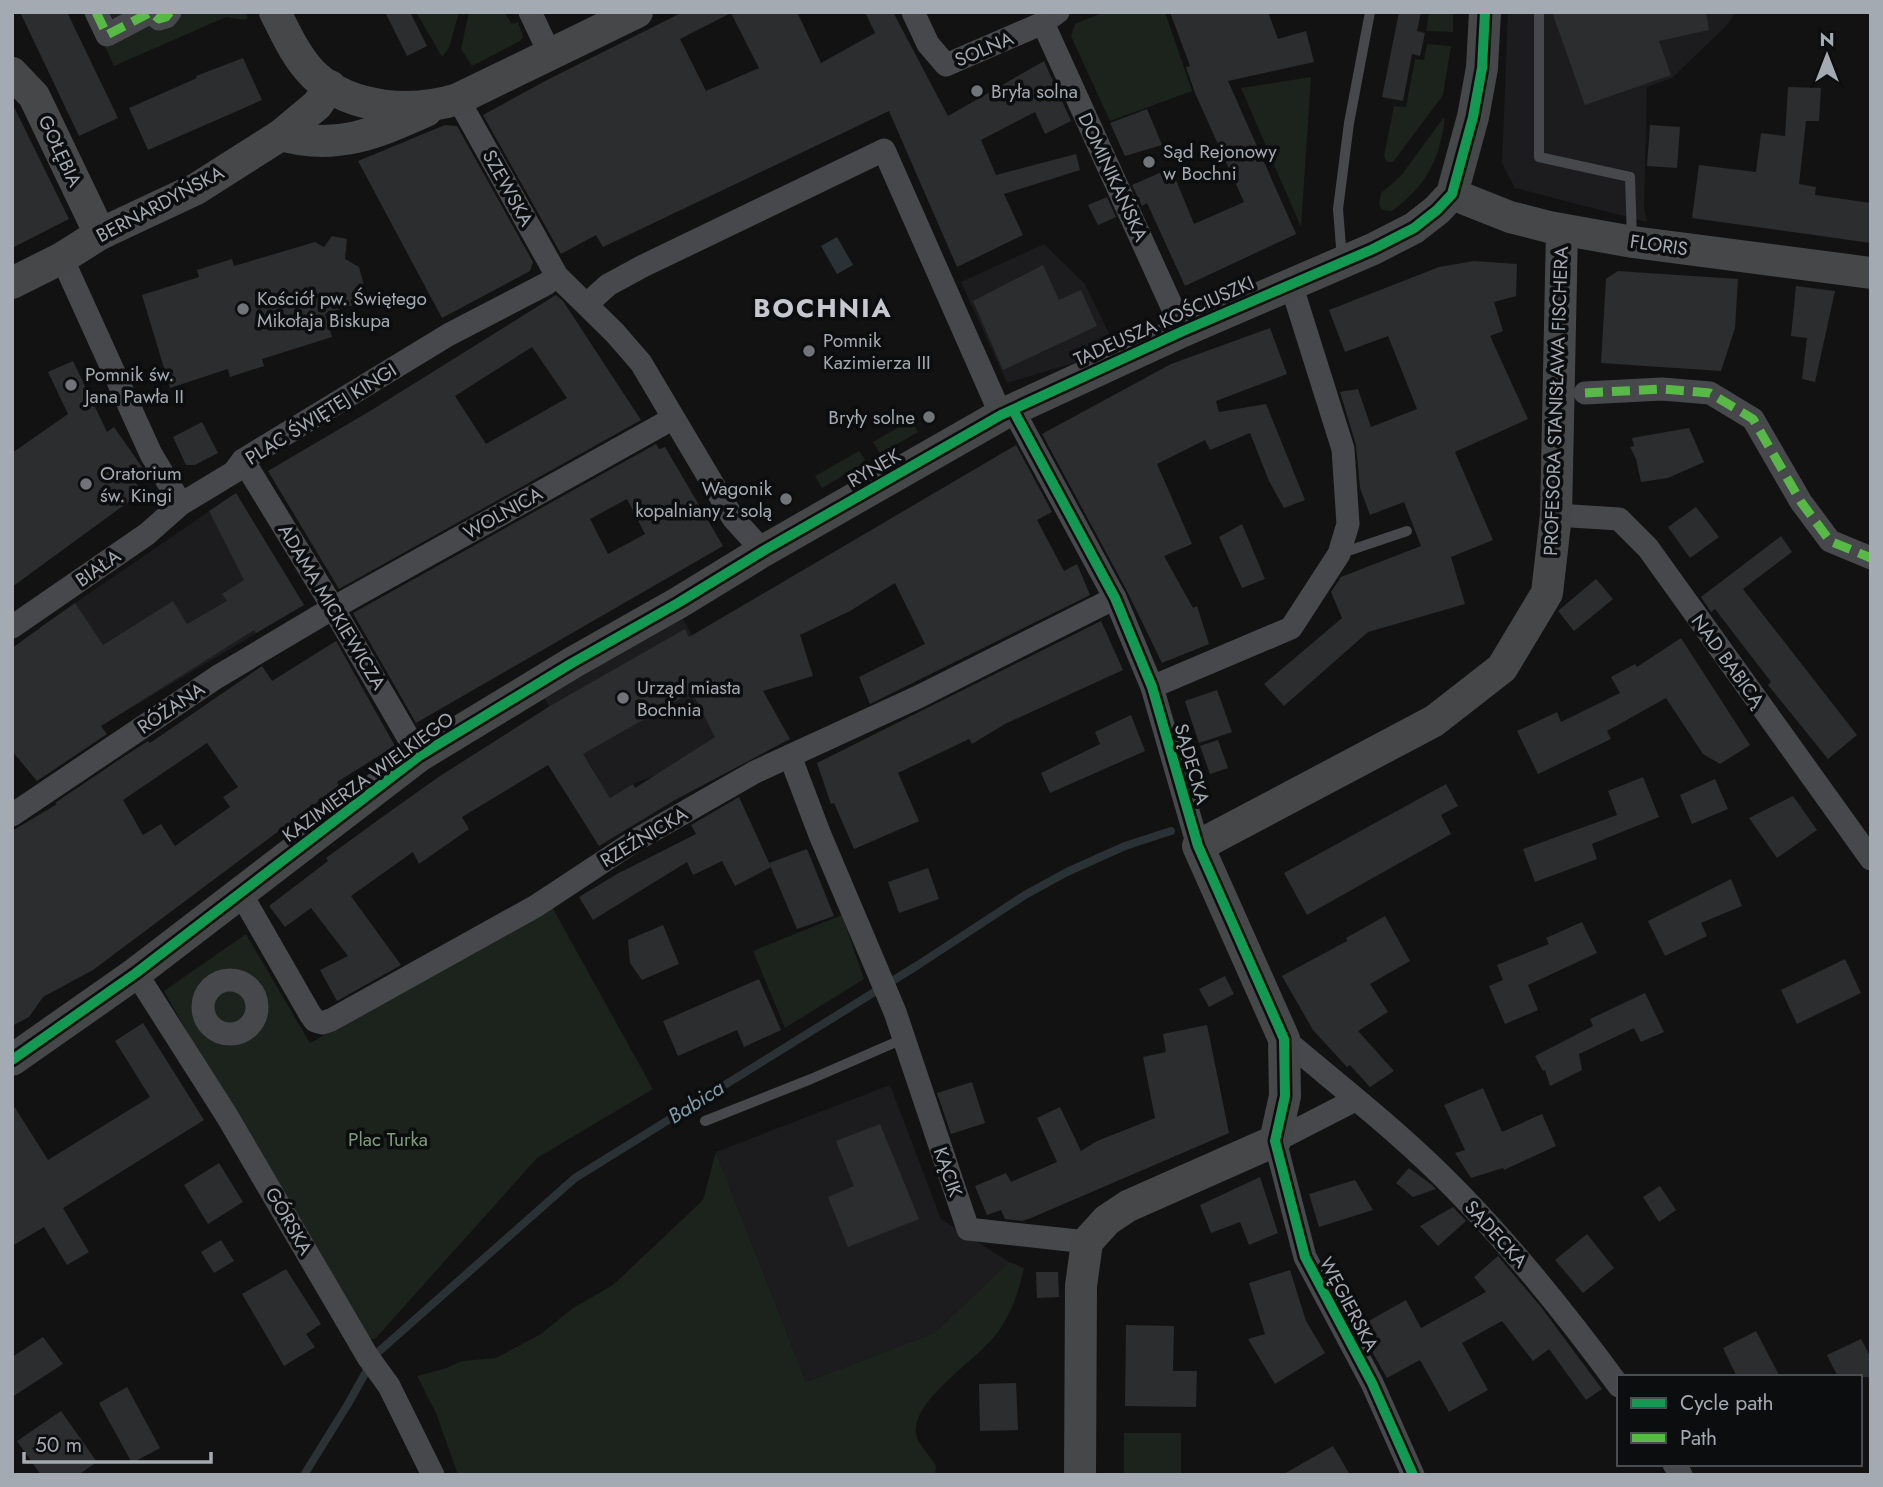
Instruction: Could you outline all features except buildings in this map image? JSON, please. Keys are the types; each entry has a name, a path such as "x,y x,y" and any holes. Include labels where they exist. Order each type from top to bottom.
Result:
{"street":[{"path":"96,12 107,35 151,12 159,19 170,12"},
{"path":"275,12 294,49 315,76 330,86 361,101 395,108 451,102"},
{"path":"530,12 550,54"},
{"path":"281,135 305,142 342,141 385,129 451,102 637,12"},
{"name":"SOLNA","path":"913,12 928,44 946,65 1050,18"},
{"path":"1452,194 1474,117 1482,68 1485,12"},
{"name":"DOMINIKAŃSKA","path":"1050,18 1183,331"},
{"name":"GOŁĘBIA","path":"12,73 34,96 100,234"},
{"name":"BERNARDYŃSKA","path":"12,283 62,258 100,234 196,189 281,135 317,105 330,86"},
{"name":"SZEWSKA","path":"451,102 557,276"},
{"path":"587,303 608,285 643,266 884,150 1007,413"},
{"name":"TADEUSZA KOŚCIUSZKI","path":"1007,413 1414,228 1452,194"},
{"name":"FLORIS","path":"1452,194 1510,217 1562,230 1871,273"},
{"name":"PROFESORA STANISŁAWA FISCHERA","path":"1198,846 1434,721 1502,668 1547,593 1556,515 1562,230"},
{"path":"62,258 151,454 181,505"},
{"path":"557,276 587,303 641,363 733,518 763,551"},
{"name":"PLAC ŚWIĘTEJ KINGI","path":"181,505 234,472 243,460 448,335 557,276"},
{"path":"1152,687 1291,628 1339,554 1348,524 1343,449 1291,284"},
{"path":"1584,393 1662,389 1710,393 1753,419 1801,502 1830,541 1871,558"},
{"name":"RYNEK","path":"763,551 1007,413"},
{"name":"SĄDECKA","path":"1007,413 1115,598 1152,687 1198,846 1284,1039 1284,1096 1275,1141"},
{"name":"WOLNICA","path":"333,608 673,419"},
{"name":"ADAMA MICKIEWICZA","path":"243,460 419,756"},
{"name":"BIAŁA","path":"12,627 147,534 181,505"},
{"name":"NAD BABICĄ","path":"1556,515 1619,519 1648,548 1871,859"},
{"name":"KAZIMIERZA WIELKIEGO","path":"12,1060 135,973 419,756 763,551"},
{"name":"RZEŹNICKA","path":"240,892 310,1014 315,1021 322,1023 536,906 636,840 755,772 906,702 1115,598"},
{"name":"RÓŻANA","path":"12,815 216,677 333,608"},
{"name":"KĄCIK","path":"790,756 890,1001 968,1229 1087,1242"},
{"name":"GÓRSKA","path":"135,973 227,1116 375,1365 433,1475"},
{"name":"SĄDECKA","path":"1284,1039 1392,1129 1455,1189 1523,1263 1617,1383"},
{"path":"1080,1475 1081,1286 1087,1242 1107,1220 1128,1206 1275,1141 1355,1100"},
{"name":"WĘGIERSKA","path":"1275,1141 1305,1257 1372,1383 1413,1475"}],"lane":[{"path":"1343,261 1338,209 1349,123 1370,12"},
{"path":"1539,12 1539,158 1630,177 1633,242"},
{"path":"1339,554 1407,531"},
{"path":"705,1121 904,1039"}],"shaded area":[{"path":"1508,12 1736,12 1727,25 1672,78 1647,87 1644,207 1647,222 1515,188 1502,163"},
{"path":"837,237 853,265 837,274 821,246"},
{"path":"1044,244 1085,284 1117,350 1007,383 961,282"},
{"path":"236,493 304,605 101,726 40,627"},
{"path":"683,619 739,722 658,774 633,784 610,798 587,760 577,757 544,697"},
{"path":"890,1085 941,1219 1009,1262 934,1333 806,1382 716,1152"}],"green space":[{"path":"89,12 245,12 248,18 244,20 226,17 114,66"},
{"path":"416,12 459,12 449,48 442,57"},
{"path":"469,12 504,12 512,24 518,22 523,37 472,66 461,49"},
{"path":"1104,12 1165,12 1192,91 1110,121 1071,36 1075,24"},
{"path":"1429,12 1453,12 1453,32 1426,31"},
{"path":"1427,44 1451,46 1443,95 1393,162 1387,162 1384,156 1394,106 1406,107 1415,59 1424,60"},
{"path":"1311,77 1301,227 1241,88"},
{"path":"1444,117 1437,155 1428,174 1401,204 1392,211 1382,210 1379,205 1381,193 1400,177"},
{"path":"911,420 918,432 880,454 873,442"},
{"path":"859,451 866,462 822,488 815,476"},
{"name":"Plac Turka","path":"552,907 653,1089 537,1158 375,1339 360,1338 164,991 246,934 310,1043"},
{"path":"842,915 864,979 785,1028 753,951"},
{"path":"716,1152 806,1382 934,1333 1009,1262 1024,1268 1008,1316 998,1332 935,1394 917,1421 917,1438 936,1466 935,1475 458,1475 436,1413 417,1376 462,1361 496,1358 541,1334 573,1308 613,1285 703,1200"},
{"path":"1124,1433 1181,1433 1181,1475 1124,1475"}],"waterway":[{"name":"Babica","path":"304,1475 376,1354 575,1178 918,965 1025,895 1067,872 1125,846 1171,831"}],"marked path":[{"path":"96,12 107,35 151,12 159,19 170,12"},
{"path":"1585,393 1662,389 1710,393 1753,419 1801,502 1830,541 1871,558"}],"cycle path":[{"path":"12,1060 136,973 419,756 572,663 1001,415 1183,331 1373,249 1414,228 1452,194 1473,117 1482,68 1485,12"},
{"path":"1013,410 1115,598 1152,687 1198,846 1284,1039 1285,1096 1275,1141 1305,1257 1372,1383 1413,1475"}],"place":[{"name":"Bryła solna","path":"977,91"},
{"name":"Sąd Rejonowy w Bochni","path":"1149,162"},
{"name":"Kościół pw. Świętego Mikołaja Biskupa","path":"243,309"},
{"name":"Pomnik Kazimierza III","path":"809,351"},
{"name":"Pomnik św. Jana Pawła II","path":"71,385"},
{"name":"Bryły solne","path":"929,417"},
{"name":"Oratorium św. Kingi","path":"86,484"},
{"name":"Wagonik kopalniany z solą","path":"786,499"},
{"name":"Urząd miasta Bochnia","path":"623,698"}],"district":[{"name":"BOCHNIA","path":"823,308"}]}
